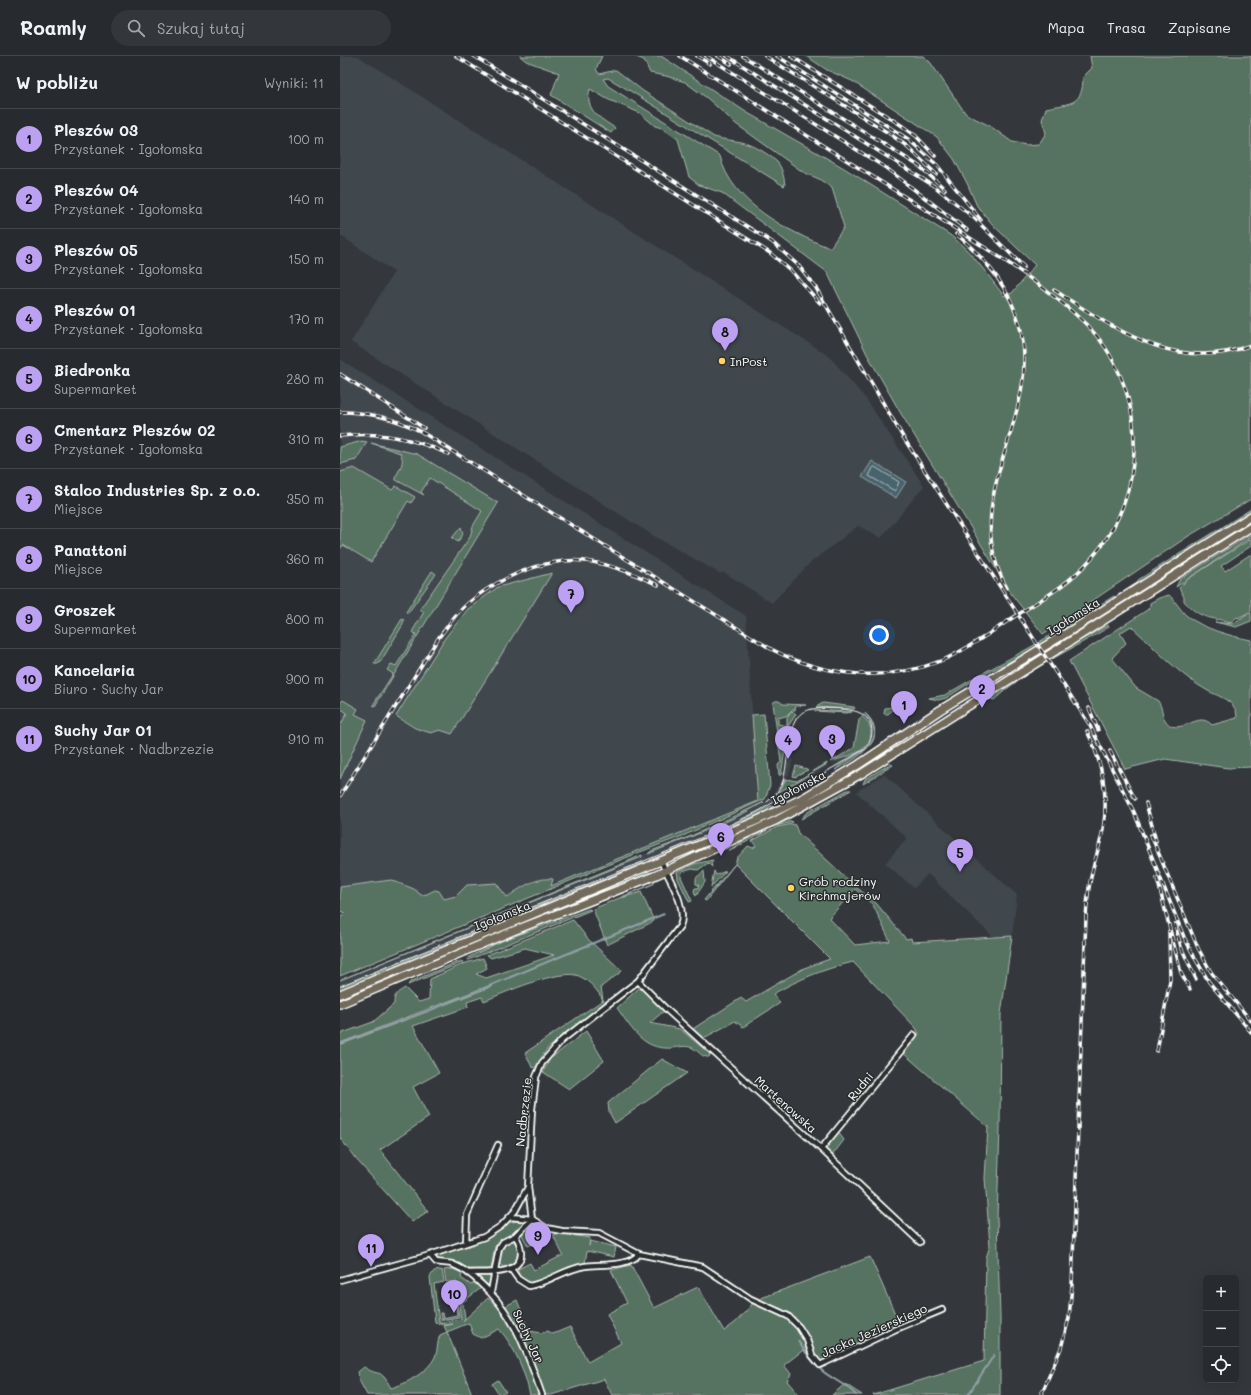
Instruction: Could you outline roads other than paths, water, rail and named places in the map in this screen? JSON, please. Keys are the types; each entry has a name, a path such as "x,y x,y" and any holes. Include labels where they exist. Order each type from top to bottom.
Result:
{"main road":[{"name":"Igołomska","path":"340,994 661,861 768,815 824,786 958,698 1121,599 1251,516"},
{"name":"Igołomska","path":"340,1004 513,931 665,871 760,829 831,791 1251,527"}],"street":[{"name":"Nadbrzezie","path":"340,1280 484,1237 501,1226 515,1211 528,1187 532,1109 536,1077 542,1063 562,1040 638,981 682,922 681,906 661,861"},
{"name":"Martenowska","path":"638,981 668,1012 821,1149 920,1242"},
{"name":"Rudni","path":"821,1149 914,1035"},
{"path":"466,1243 467,1216 498,1145"},
{"path":"528,1187 532,1219"},
{"path":"510,1217 532,1219 546,1228 562,1231 599,1233 639,1254 629,1261 584,1266 558,1274 530,1286 518,1279 511,1269"},
{"path":"492,1292 499,1248 506,1240 515,1236 532,1219"},
{"path":"468,1273 494,1272 511,1269 517,1264 521,1257 521,1250 515,1236"},
{"name":"Suchy Jar","path":"430,1254 436,1262 451,1264 468,1273 492,1292 509,1314 527,1353 542,1395"},
{"name":"Jacka Jezierskiego","path":"639,1254 703,1267 751,1299 788,1316 799,1327 807,1340 812,1355 820,1365 896,1329 942,1310"}],"water":[{"path":"872,461 906,482 896,498 862,477"}],"waterway":[{"path":"340,1044 428,1011 664,914"},
{"path":"798,1341 820,1369 856,1395"},
{"path":"968,1395 994,1355"}],"tram line":[{"path":"340,986 710,834 757,812 865,749 871,740 872,735 869,720 856,711 842,709 812,709 801,713 793,725 782,785"},
{"path":"767,802 776,794 784,780"}],"railway":[{"path":"456,56 770,253 790,270 820,303"},
{"path":"474,56 772,242 799,266 816,288 903,437 1089,724 1134,812 1184,937 1196,960 1209,982 1251,1032"},
{"path":"340,412 361,413 391,419 420,431 771,649 813,666 834,671 856,674 900,672 943,660 970,646 1044,598 1081,570 1106,538 1120,514 1129,488 1133,461 1134,434 1130,407 1122,380 1110,355 1099,339 1072,311 1012,265 680,56"},
{"path":"697,56 710,64"},
{"path":"706,56 886,168 967,230"},
{"path":"718,56 731,64"},
{"path":"727,56 934,186 974,218 1024,267"},
{"path":"743,56 919,166 945,189"},
{"path":"765,56 890,134 908,147 936,174"},
{"path":"777,56 908,139 937,165 981,220"},
{"path":"791,56 901,125 916,136 935,156"},
{"path":"956,234 974,250 1002,285 1012,304 1019,324 1023,345 1024,368 1021,392 994,490 991,514 991,538 996,563 1007,588"},
{"path":"1054,290 1123,332 1147,343 1172,350 1197,354 1223,353 1251,345"},
{"path":"340,374 424,428"},
{"path":"340,436 368,434 396,437 435,448 448,454"},
{"path":"340,796 439,637 456,615 482,592 515,574 550,563 568,561 585,561 604,564 632,573 658,585"},
{"path":"1089,708 1098,730"},
{"path":"1041,1395 1061,1348 1069,1318 1072,1285 1086,917 1090,882 1105,817 1105,791 1103,779 1097,754 1087,731"},
{"path":"1110,751 1135,799"},
{"path":"1146,803 1156,841"},
{"path":"1151,835 1198,948 1211,972 1251,1021"},
{"path":"1157,878 1181,973 1190,989"},
{"path":"1175,924 1181,947 1196,979"},
{"path":"1157,1051 1170,980 1169,931"}],"place":[{"name":"Panattoni","path":"725,351"},
{"name":"InPost","path":"722,361"},
{"name":"Stalco Industries Sp. z o.o.","path":"571,613"},
{"name":"Pleszów 04","path":"982,708"},
{"name":"Pleszów 03","path":"904,724"},
{"name":"Pleszów 05","path":"832,758"},
{"name":"Pleszów 01","path":"788,759"},
{"name":"Cmentarz Pleszów 02","path":"721,856"},
{"name":"Biedronka","path":"960,872"},
{"name":"Grób rodziny Kirchmajerów","path":"791,888"},
{"name":"Groszek","path":"538,1255"},
{"name":"Suchy Jar 01","path":"371,1267"},
{"name":"Kancelaria","path":"454,1313"}]}
